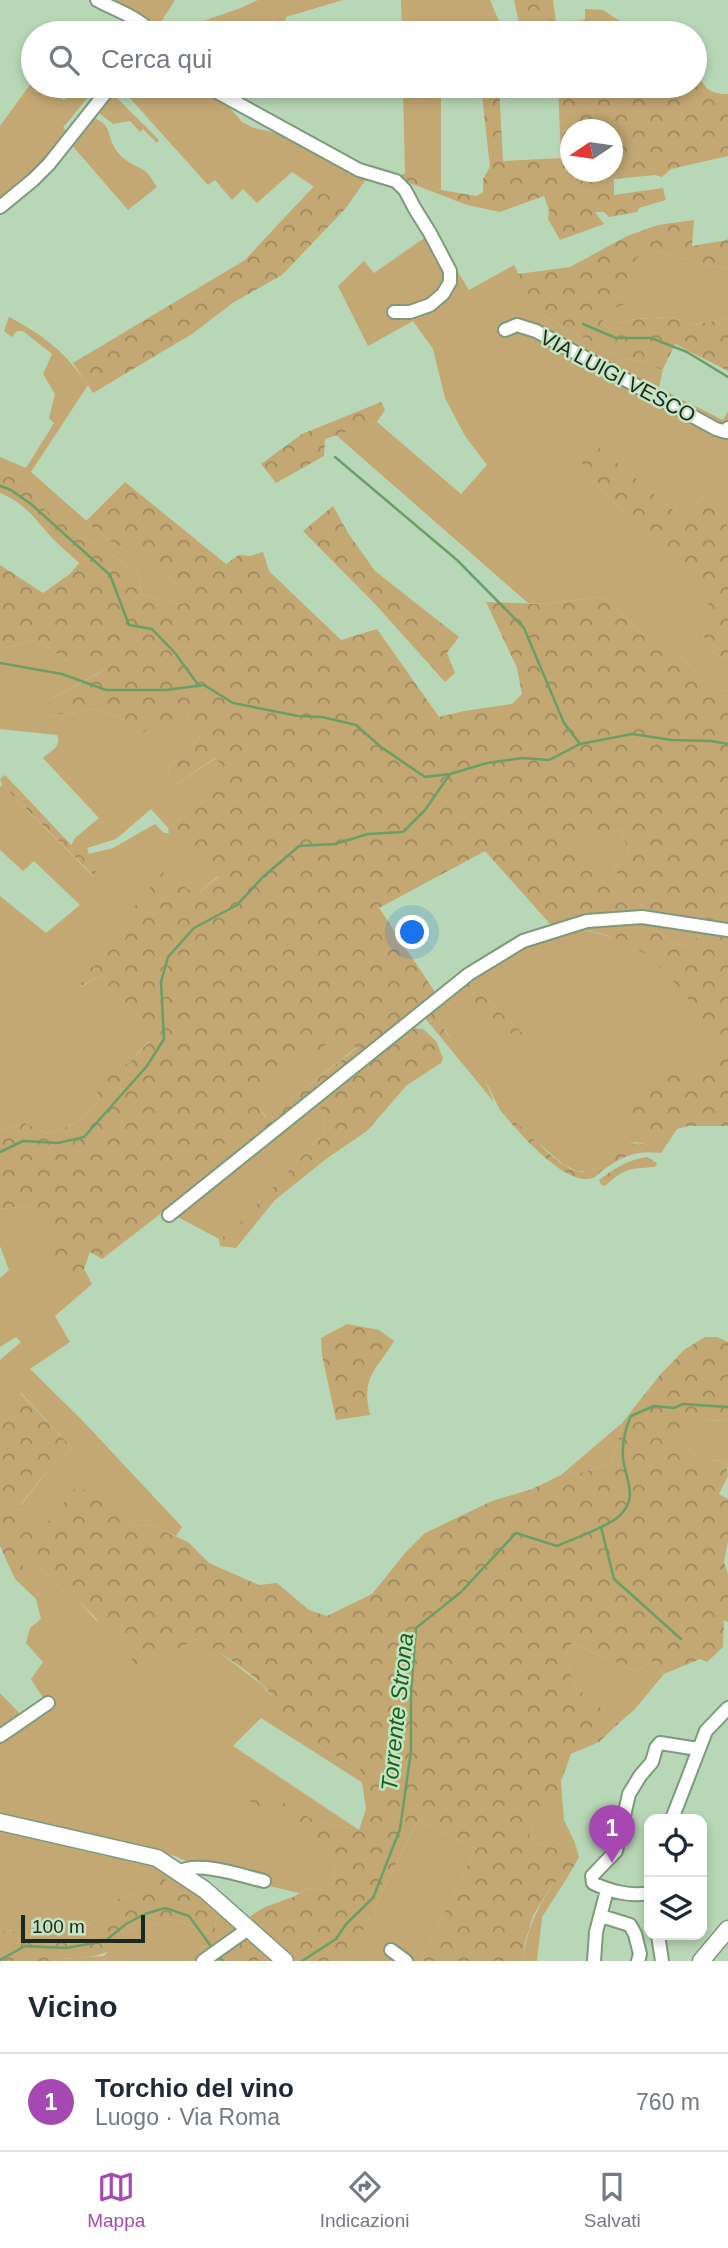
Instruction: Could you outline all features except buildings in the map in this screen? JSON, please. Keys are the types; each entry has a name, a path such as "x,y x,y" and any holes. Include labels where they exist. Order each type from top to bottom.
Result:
{"main road":[{"path":"0,1822 157,1858 205,1890 284,1960"},
{"path":"701,1961 728,1929"}],"street":[{"path":"97,0 137,21"},
{"path":"0,207 49,164 101,98"},
{"path":"228,98 359,170 396,181 405,190 450,271 450,282 443,294 429,305 410,312 394,312"},
{"name":"VIA LUIGI VESCO","path":"505,330 517,325 536,331 658,399 716,429 727,431"},
{"path":"169,1215 469,974 523,942 587,921 642,916 728,930"},
{"path":"0,1736 48,1703"},
{"path":"674,1814 706,1731 728,1708"},
{"path":"644,1894 607,1890 593,1883 592,1877 616,1850 629,1794 652,1762 660,1743 698,1749"},
{"path":"179,1872 185,1868 209,1868 264,1881"},
{"path":"593,1961 596,1932 607,1890"},
{"path":"601,1916 630,1925 635,1934 639,1957 661,1958 659,1940"},
{"path":"211,1955 248,1929"},
{"path":"391,1950 406,1961"}],"green space":[{"path":"103,0 175,0 162,21 135,21"},
{"path":"258,0 343,0 286,17 285,21 203,21"},
{"path":"401,0 490,0 499,21 402,21"},
{"path":"514,0 553,0 556,21 519,21"},
{"path":"585,9 603,10 620,21 570,21 585,20"},
{"path":"707,88 715,93 728,94 728,156 671,169 662,177 655,175 623,178 623,119 560,119 560,134 558,98 707,98"},
{"path":"21,97 64,100 87,98 63,128 70,134 48,161 4,200 0,196 0,126"},
{"path":"104,98 117,98 159,140 157,143 143,129 140,132 130,121 113,124 99,113 96,107"},
{"path":"130,98 221,98 242,122 254,128 282,134 369,175 346,208 292,172 257,203 243,189 232,200 215,180 208,185"},
{"path":"403,98 441,98 441,190 405,173"},
{"path":"482,98 500,98 503,161 560,158 560,182 614,182 614,195 663,188 666,200 639,208 637,212 609,217 604,212 595,212 604,224 560,240 548,219 549,210 544,196 500,212 467,205 397,178 405,173 441,190 477,196 483,192 483,179 490,167"},
{"path":"91,117 106,126 119,154 147,173 157,187 128,210 70,143"},
{"path":"314,186 346,208 282,275 234,302 192,334 93,393 73,363 245,260"},
{"path":"694,220 692,246 728,238 728,268 709,266 654,250 638,257 632,264 627,277 625,304 601,314 605,327 634,319 671,317 693,325 728,318 728,371 675,344 663,369 651,363 624,359 538,313 518,274 570,267 627,236 658,225"},
{"path":"433,232 469,290 514,265 538,313 624,359 651,363 663,369 659,388 723,420 728,411 728,526 703,497 679,515 599,447 589,479 678,560 710,600 703,635 714,653 728,659 728,692 720,690 659,640 642,633 603,597 543,604 528,603 336,435 377,422 461,494 487,465 465,436 445,398 433,349 413,321 368,346 338,286 364,261 374,273"},
{"path":"654,250 709,266 728,268 728,318 692,325 671,317 634,319 605,327 601,314 624,304 627,278 634,260"},
{"path":"9,317 53,346 88,385 31,472 107,539 180,585 194,603 178,604 142,594 137,572 78,536 42,507 29,486 0,470 0,457 26,468 54,423 49,418 55,394 43,374 52,354 23,331 17,331 12,337 4,331"},
{"path":"381,402 385,410 377,422 325,439 324,456 276,483 261,464 302,434"},
{"path":"599,447 679,515 703,497 728,526 728,659 714,653 703,635 709,600 678,560 589,479 580,459"},
{"path":"0,470 29,486 42,507 78,536 137,572 142,594 178,604 193,602 180,585 107,539 86,521 125,482 226,564 239,555 250,556 263,552 269,571 341,640 377,629 439,717 512,704 522,694 517,668 486,602 543,604 603,597 642,633 659,640 720,690 728,692 728,924 646,911 614,869 629,851 620,830 566,844 632,911 586,916 551,925 485,851 379,908 437,995 273,1127 102,1259 90,1252 77,1279 66,1282 49,1268 50,1238 29,1206 0,1209 0,1131 25,1123 48,1134 78,1121 100,1099 94,1084 128,1063 149,1042 139,1016 111,990 102,975 80,987 89,961 94,968 101,947 163,872 196,895 218,877 179,835 169,834 168,828 180,819 225,768 215,758 174,786 167,770 200,738 186,713 173,743 151,724 140,737 132,723 97,709 49,716 49,700 103,671 100,661 68,661 37,640 0,649 0,565 43,593 70,574 79,563 24,507 0,493","holes":["342,1034 357,1048 266,1118 251,1096"]},
{"path":"333,506 375,571 459,637 447,653 455,673 445,682 376,605 303,531"},
{"path":"37,640 68,661 101,661 104,670 49,700 49,716 97,709 132,723 151,724 186,713 200,738 167,770 174,786 216,758 225,768 180,819 168,828 151,809 116,839 87,848 89,854 113,848 155,824 164,833 178,834 218,876 94,969 89,962 81,987 102,975 111,990 139,1016 149,1041 128,1063 95,1084 100,1099 83,1118 48,1134 25,1123 0,1131 0,896 46,933 80,905 34,861 23,871 0,850 0,787 2,785 93,876 97,872 71,846 75,838 99,818 43,758 57,746 57,735 0,729 0,649"},
{"path":"5,775 97,872 94,876 2,785 0,779"},
{"path":"620,830 629,851 614,869 646,911 632,911 565,844"},
{"path":"642,919 724,932 704,934 683,946 671,942"},
{"path":"642,919 671,942 683,946 704,934 728,933 728,1126 688,1126 677,1129 661,1153 632,1154 593,1178 582,1179 555,1166 500,1110 563,1164 577,1171 587,1171 607,1152 617,1147 649,1145 654,1135 626,1104 635,1093 680,1066 703,1072 724,1056 709,1028 686,997 648,956 624,942 585,930 553,937 583,925"},
{"path":"578,930 615,938 646,954 701,1014 725,1057 703,1072 693,1071 637,1119 655,1135 649,1145 635,1142 607,1152 595,1167 587,1171 577,1171 564,1165 500,1110 485,1080 457,1050 440,1021 435,1005 458,987 531,1041 467,981 525,943"},
{"path":"467,981 531,1041 528,1048 458,987"},
{"path":"435,1005 447,1034 473,1070 485,1080 494,1102 424,1017"},
{"path":"410,1028 423,1029 436,1041 443,1058 441,1063 407,1085 367,1131 326,1159 275,1200 236,1248 220,1246 219,1239 230,1233 323,1134 325,1121 318,1101"},
{"path":"343,1033 357,1047 267,1118 250,1096"},
{"path":"318,1101 325,1121 323,1134 230,1233 219,1239 176,1216"},
{"path":"647,1157 657,1163 655,1167 627,1170 605,1186 601,1185 599,1180 616,1168"},
{"path":"29,1206 77,1279 84,1269 92,1284 55,1316 70,1342 30,1369 182,1527 176,1536 153,1526 122,1524 75,1488 47,1524 39,1526 28,1518 20,1506 52,1465 72,1448 21,1393 0,1403 0,1360 21,1342 16,1337 0,1347 0,1278 9,1270 0,1246 0,1209"},
{"path":"347,1324 379,1330 394,1341 369,1383 367,1392 370,1415 336,1420 321,1338"},
{"path":"705,1337 717,1337 728,1342 728,1421 707,1420 678,1428 683,1446 706,1461 726,1460 728,1476 719,1494 728,1499 728,1541 724,1562 728,1574 728,1622 724,1620 723,1647 707,1662 700,1659 664,1674 652,1661 636,1671 572,1643 564,1657 576,1687 619,1723 599,1742 571,1754 561,1781 562,1796 535,1821 529,1836 536,1842 554,1848 565,1839 575,1843 579,1857 567,1878 553,1883 533,1916 525,1942 523,1961 420,1961 476,1849 418,1820 359,1938 347,1943 348,1955 341,1961 292,1961 246,1921 265,1907 293,1897 308,1888 325,1890 335,1878 333,1860 322,1842 244,1798 251,1784 315,1821 359,1830 366,1809 360,1769 323,1749 274,1716 271,1695 257,1680 196,1639 142,1668 131,1664 134,1647 119,1642 77,1599 51,1582 32,1555 23,1562 23,1566 28,1579 39,1593 36,1599 15,1579 0,1546 0,1403 20,1393 72,1448 52,1465 20,1505 28,1518 39,1526 46,1524 75,1488 82,1489 103,1500 115,1511 122,1524 153,1526 188,1542 209,1563 259,1585 277,1583 309,1610 327,1616 372,1594 425,1533 492,1501 532,1489 561,1475 609,1465 622,1423 659,1376 684,1350"},
{"path":"707,1420 728,1421 728,1471 726,1460 706,1461 683,1446 677,1428"},
{"path":"622,1423 609,1465 561,1475"},
{"path":"32,1555 51,1582 77,1599 95,1619 134,1647 142,1667 196,1639 216,1650 261,1684 309,1738 323,1749 360,1769 363,1783 261,1718 233,1746 359,1830 315,1821 251,1785 245,1798 323,1842 333,1860 335,1878 325,1890 308,1888 299,1893 209,1872 175,1856 0,1815 0,1693 23,1717 45,1701 31,1679 43,1662 26,1643 30,1628 41,1619 36,1599 39,1593 28,1579 23,1566 23,1562"},
{"path":"572,1643 636,1671 652,1661 664,1674 635,1709 619,1723 576,1687 564,1657"},
{"path":"562,1796 564,1820 575,1843 565,1839 554,1848 536,1842 529,1836 535,1821"},
{"path":"418,1820 476,1849 420,1961 341,1961 348,1955 346,1943 359,1938"},
{"path":"0,1826 150,1861 198,1891 174,1894 164,1877 139,1893 119,1898 100,1918 78,1931 42,1935 6,1930 0,1934"},
{"path":"151,1877 164,1877 175,1894 198,1891 223,1912 216,1920 215,1931 221,1944 214,1944 209,1934 167,1919 123,1932 113,1948 98,1955 55,1961 0,1961 0,1934 5,1930 42,1935 78,1931 100,1918 119,1898 139,1893 142,1883"},
{"path":"567,1878 542,1917 537,1961 523,1961 530,1929 542,1903 553,1883"},
{"path":"223,1912 240,1927 196,1961 55,1961 104,1956 123,1932 167,1919 176,1920 221,1939 215,1931 216,1920"},
{"path":"245,1939 276,1961 216,1961 216,1958"}],"waterway":[{"path":"583,324 616,338 651,338 687,352 728,377"},
{"path":"335,457 457,560 524,628 564,723 580,744"},
{"path":"0,486 31,504 110,575 129,625 152,629 175,653 199,686"},
{"path":"0,663 62,674 106,690 166,690 204,685 233,703 356,725 381,747 425,777 450,774"},
{"path":"0,1152 23,1141 58,1143 84,1137 147,1066 164,1039 161,982 168,957 194,928 237,905 263,877 299,846 335,844 368,834 403,832 425,810 450,774 487,763 522,758 549,760 580,744 632,734 728,744"},
{"name":"Torrente Strona","path":"302,1961 336,1939 346,1924 373,1898 400,1829 411,1751 411,1694 416,1628 461,1592 516,1533 557,1546 617,1518 624,1511 630,1497 623,1452 624,1436 631,1416 654,1406 674,1408 683,1404 728,1407"},
{"path":"601,1527 614,1579 681,1639"},
{"path":"0,1960 25,1946 66,1948 105,1941 126,1924 165,1908 189,1916 213,1949"},
{"path":"217,1955 223,1961"}],"place":[{"name":"Torchio del vino","path":"612,1863"}]}
